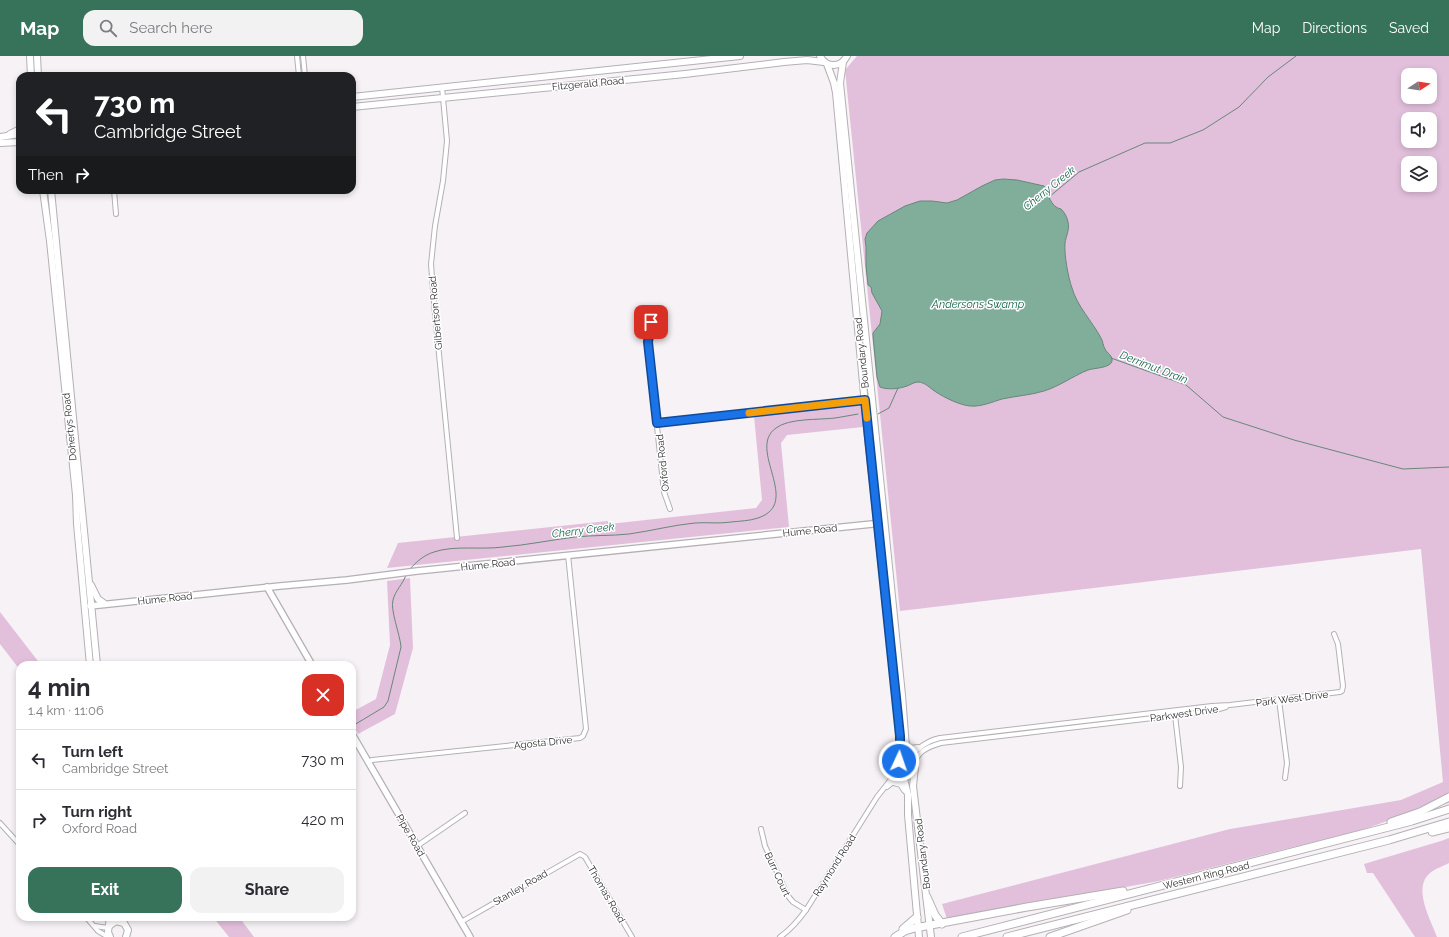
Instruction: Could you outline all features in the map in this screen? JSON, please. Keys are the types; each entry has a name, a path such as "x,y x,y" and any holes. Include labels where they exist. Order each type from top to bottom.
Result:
{"highway":[{"path":"1354,836 1420,812 1449,797"},
{"name":"Western Ring Road","path":"962,937 1412,821 1449,809"},
{"name":"Western Ring Road","path":"1007,937 1341,853 1412,834 1449,822"},
{"path":"1341,853 1449,828"},
{"path":"894,937 918,927 1169,884"},
{"path":"927,896 935,915 942,924"},
{"path":"1050,937 1112,916 1151,900"},
{"path":"894,937 917,917"}],"main road":[{"path":"30,56 31,72"},
{"path":"37,56 38,72"},
{"name":"Fitzgerald Road","path":"356,97 740,56"},
{"name":"Fitzgerald Road","path":"356,107 685,74 807,60 824,61 837,65 846,58"},
{"name":"Boundary Road","path":"846,58 840,82 885,522 904,716 905,744 909,758"},
{"name":"Boundary Road","path":"824,61 836,93 865,400 900,736 899,761"},
{"path":"633,67 634,79"},
{"path":"3,137 16,131"},
{"path":"3,137 16,135"},
{"path":"0,143 16,142"},
{"name":"Dohertys Road","path":"44,194 58,295"},
{"name":"Dohertys Road","path":"51,194 58,295 83,511 87,562 90,661"},
{"name":"Dohertys Road","path":"67,382 76,495 88,606 96,661"},
{"path":"865,400 872,400"},
{"path":"87,562 93,591 98,599 105,604"},
{"path":"905,744 911,749 918,748"},
{"path":"904,758 909,758 912,761 914,768 908,776 902,775 897,769 899,761 904,758"},
{"name":"Boundary Road","path":"914,768 913,786 931,937"},
{"name":"Boundary Road","path":"902,775 908,795 908,814 919,937"},
{"path":"894,782 901,784 908,795"},
{"path":"109,937 110,921"},
{"path":"109,927 116,921"},
{"path":"122,921 127,928 126,937"}],"street":[{"path":"297,56 299,72"},
{"path":"303,56 305,72"},
{"name":"Gilbertson Road","path":"442,87 447,141 444,181 435,226 431,264 457,538"},
{"path":"114,194 116,214"},
{"name":"Oxford Road","path":"651,322 648,342 664,492 670,509"},
{"path":"657,423 865,400"},
{"name":"Hume Road","path":"88,606 885,522"},
{"name":"Agosta Drive","path":"368,762 372,760 580,738 583,736 586,729 568,555"},
{"path":"267,587 310,661"},
{"name":"Park West Drive","path":"1230,705 1337,693 1342,691 1343,686 1338,644 1334,634"},
{"path":"1279,700 1287,763 1285,778"},
{"name":"Parkwest Drive","path":"914,768 917,756 924,750 941,743 988,735 1174,710 1230,705"},
{"name":"Parkwest Drive","path":"909,758 918,748 937,739 1212,711 1230,705"},
{"path":"1174,710 1181,767 1180,786"},
{"name":"Pipe Road","path":"356,741 470,937"},
{"name":"Raymond Road","path":"780,937 793,926 806,910 876,797 892,778 897,769"},
{"name":"Raymond Road","path":"884,788 902,775"},
{"path":"418,846 465,813"},
{"path":"0,824 16,841"},
{"name":"Burr Court","path":"761,829 766,846 788,896 793,902 806,910"},
{"name":"Stanley Road","path":"461,922 580,854"},
{"name":"Thomas Road","path":"580,854 585,857 632,937"},
{"path":"90,921 101,934 109,937"},
{"path":"93,925 100,928 109,927"}],"shaded area":[{"path":"857,56 1449,56 1449,803 1443,805 1436,800 1396,818 1356,832 1159,881 947,919 942,904 1230,829 1401,800 1443,782 1421,549 900,611 845,70"},
{"path":"858,405 861,407 863,427 787,435 781,443 789,527 387,568 398,543 608,521 609,524 756,508 762,500 754,416"},
{"path":"410,578 413,648 395,714 358,734 356,731 356,710 376,699 390,645 387,581"},
{"path":"0,612 38,661 16,661 16,665 0,644"},
{"path":"1449,838 1449,863 1430,873 1425,879 1423,887 1424,904 1437,937 1415,937 1373,873 1367,873 1364,864"},
{"path":"216,921 242,921 254,937 229,937"}],"water":[{"name":"Andersons Swamp","path":"995,180 1017,180 1044,186 1054,206 1061,209 1065,214 1069,227 1065,243 1065,253 1074,295 1102,339 1105,349 1112,358 1111,363 1106,366 1088,370 1044,391 1002,399 978,406 970,406 953,401 921,382 915,382 907,386 897,388 886,389 880,387 877,377 873,333 880,324 882,311 872,293 871,287 868,285 865,239 867,233 878,221 905,206 920,201 947,203 957,200"}],"waterway":[{"name":"Cherry Creek","path":"1049,197 1079,172 1145,143 1170,143 1203,130 1239,107 1268,77 1296,56"},
{"name":"Derrimut Drain","path":"1111,358 1186,385 1223,417 1294,440 1403,469 1449,467"},
{"name":"Cherry Creek","path":"878,414 889,408 898,388"},
{"name":"Cherry Creek","path":"410,569 418,561 430,553 442,550 459,548 495,548 575,537 629,534 687,524 726,523 758,518 770,511 776,501 776,488 767,449 768,437 776,428 788,422 835,418 858,414"},
{"name":"Cherry Creek","path":"356,724 384,707 388,701 401,647 392,604 395,594 406,575"}],"slow traffic":[{"path":"749,413 865,400 867,418"}],"route":[{"path":"651,322 648,342 657,423 865,400 900,736 899,761"}]}
